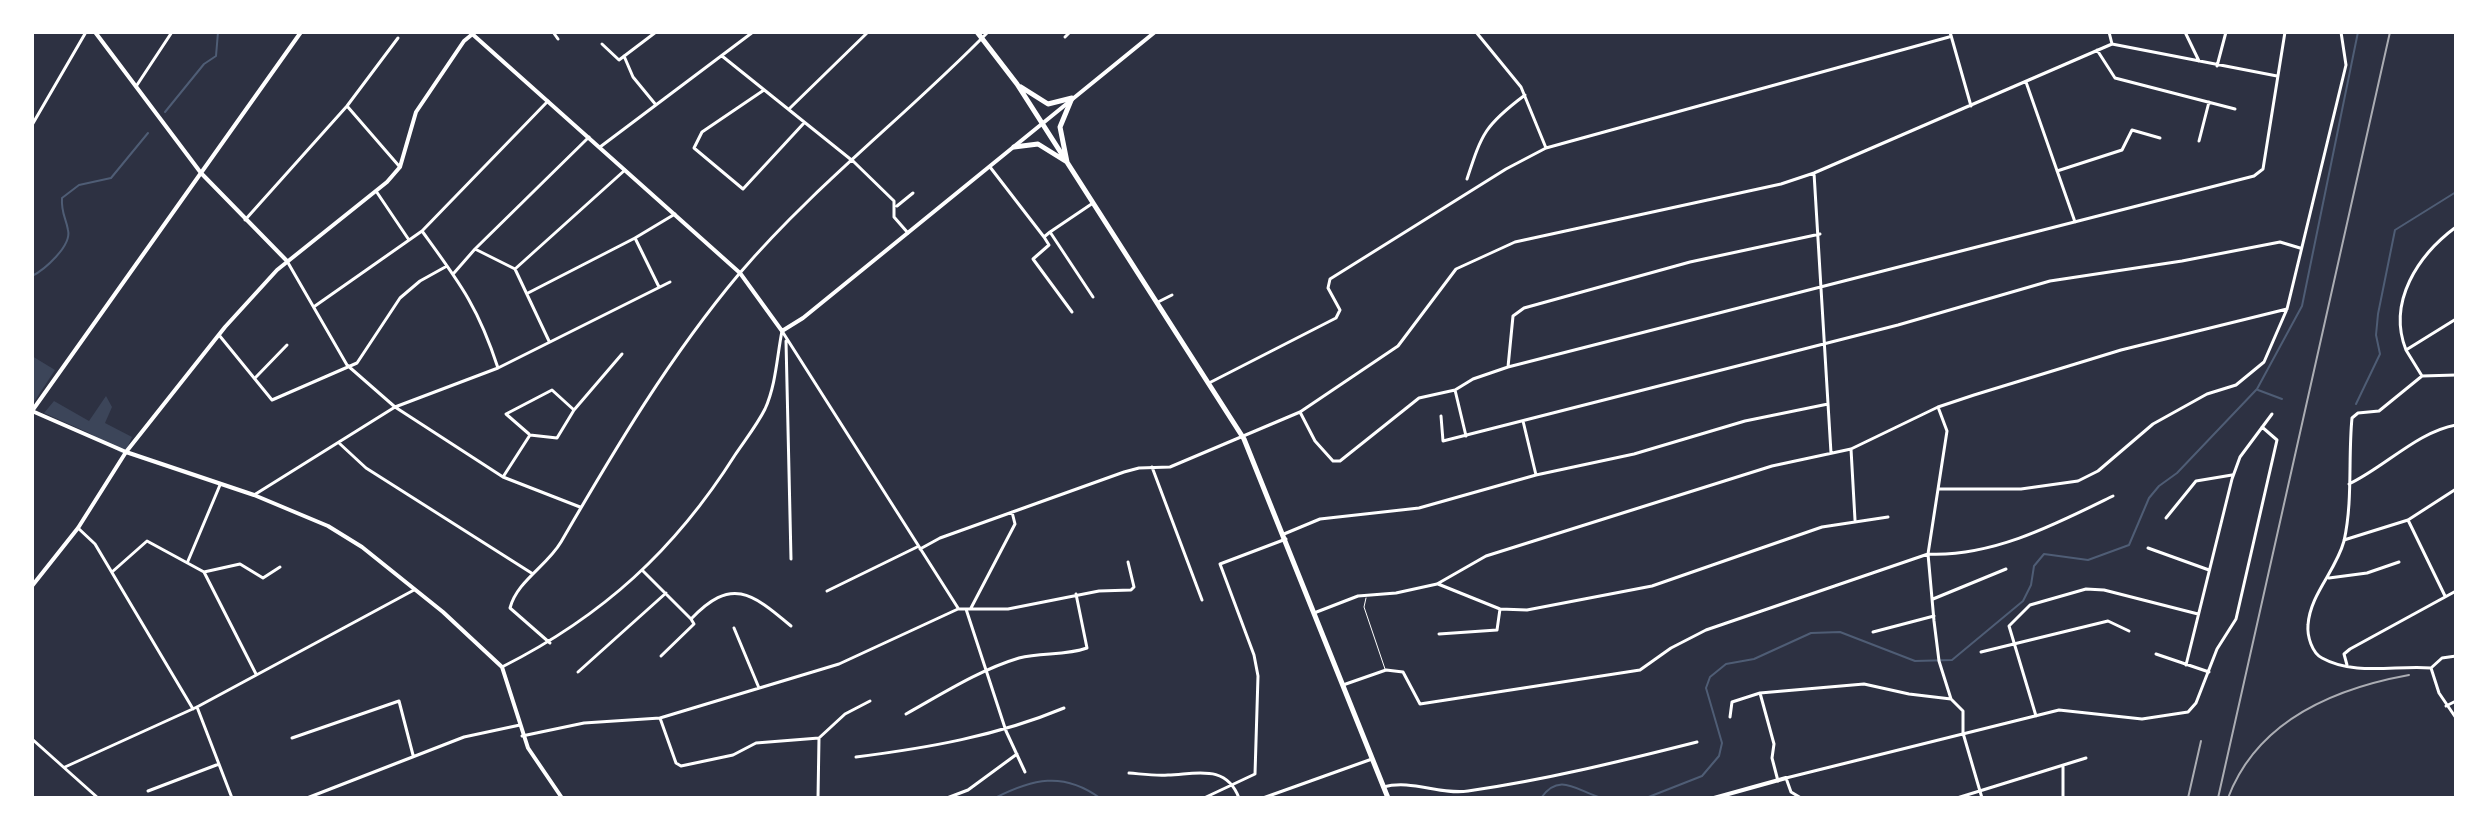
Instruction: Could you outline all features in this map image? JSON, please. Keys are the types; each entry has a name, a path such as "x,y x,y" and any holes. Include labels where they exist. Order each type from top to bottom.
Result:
{"main road":[{"path":"977,32 985,34 1244,439 1388,798"},
{"path":"1017,84 1048,104 1072,98"},
{"path":"1067,162 1060,127 1072,98"},
{"path":"1014,147 1038,144 1067,162"}],"street":[{"path":"32,125 86,32"},
{"path":"95,32 201,173 287,261 347,365 395,407 503,477 580,507"},
{"path":"136,87 172,32"},
{"path":"301,32 32,411 126,452 254,495 328,526 362,547 416,589 502,667 522,736 562,798"},
{"path":"553,32 558,39"},
{"path":"602,44 617,60 656,32"},
{"path":"600,147 753,32"},
{"path":"789,109 868,32"},
{"path":"1065,37 1070,32"},
{"path":"502,667 550,643 595,611 643,571 701,508 765,409 782,331 1155,32"},
{"path":"1476,32 1525,95 1546,148"},
{"path":"2109,32 2112,44"},
{"path":"2185,32 2200,63"},
{"path":"2217,66 2226,32"},
{"path":"1300,412 1326,456 1340,461 1419,398 1455,390 1473,379 1508,367 2254,176 2263,169 2285,32"},
{"path":"1940,489 2021,489 2078,481 2098,471 2153,424 2207,394 2236,385 2264,362 2287,309 2346,65 2341,32"},
{"path":"32,586 78,528 126,452 219,335 287,261 376,191 400,167 416,112 473,33 740,273 782,331 958,609"},
{"path":"550,643 510,608 513,597 559,546 666,367 740,273 850,158 985,34"},
{"path":"1209,383 1336,318 1340,310 1328,288 1330,279 1506,169 1546,148 1950,34 1971,106"},
{"path":"245,220 347,106 398,38"},
{"path":"827,591 919,548 1012,512 1059,498 1124,472 1170,467 1244,439 1300,412 1398,346 1456,269 1515,242 1781,184 1814,173 2112,44 2277,76"},
{"path":"2097,50 2115,78 2235,109"},
{"path":"624,56 633,77 656,105"},
{"path":"722,56 850,158 894,201 894,217 908,233"},
{"path":"2026,82 2075,222"},
{"path":"764,90 702,132 694,148 743,189 804,123"},
{"path":"1467,179 1482,135 1492,120 1525,95"},
{"path":"314,306 422,231 486,169 548,101"},
{"path":"2199,141 2209,102"},
{"path":"347,106 400,167"},
{"path":"2057,171 2122,150 2132,130 2160,138"},
{"path":"454,273 589,137"},
{"path":"990,167 1049,245 1033,259 1034,263 1072,312"},
{"path":"515,269 626,170"},
{"path":"1814,173 1831,453"},
{"path":"376,191 409,240"},
{"path":"895,206 913,193"},
{"path":"1044,237 1093,203"},
{"path":"527,293 675,214"},
{"path":"2422,376 2398,330 2398,314 2416,268 2438,241 2456,227"},
{"path":"422,231 454,273 483,321 498,368"},
{"path":"1050,232 1093,297"},
{"path":"1508,367 1513,316 1524,308 1690,262 1820,234"},
{"path":"635,238 659,287"},
{"path":"1441,416 1443,441 2050,281 2280,242 2300,248"},
{"path":"475,249 515,269 550,343"},
{"path":"219,335 272,400 357,363 400,298 447,266"},
{"path":"254,495 395,407 498,368 670,282"},
{"path":"1156,303 1172,295"},
{"path":"1314,613 1367,596 1437,584 1486,556 1772,466 1851,449 1938,407 2121,350 2287,309"},
{"path":"2406,350 2456,319"},
{"path":"786,341 791,559"},
{"path":"255,378 287,345"},
{"path":"574,410 552,390 506,414 530,435 557,438 574,410 622,354"},
{"path":"2456,375 2422,376 2379,411 2358,413 2352,418 2344,540 2329,578 2315,598 2308,628 2309,638 2319,657 2367,669 2397,666 2431,668 2442,658 2456,656"},
{"path":"1455,390 1466,436"},
{"path":"1204,798 1255,774 1258,676 1249,639 1220,564 1320,519 1419,508 1536,475 1828,404"},
{"path":"1938,407 1947,431 1928,554 1939,661 1951,699 1963,711 1963,733 1982,798"},
{"path":"2186,665 2240,457 2272,414"},
{"path":"1523,421 1536,475"},
{"path":"2349,484 2377,470 2434,430 2456,425"},
{"path":"1714,798 2059,710 2142,719 2174,717 2188,712 2196,703 2236,619 2277,440 2262,427"},
{"path":"503,477 530,435"},
{"path":"339,443 366,468 533,574"},
{"path":"1851,449 1855,520"},
{"path":"1152,467 1202,600"},
{"path":"2166,518 2196,481 2234,475"},
{"path":"188,561 220,485"},
{"path":"2344,540 2408,520 2456,489"},
{"path":"1343,685 1386,670 1403,672 1420,704 1640,670 1671,648 1706,630 1928,554 1957,555 2049,528 2113,496"},
{"path":"1012,512 1015,524 968,608 1006,731 1025,772"},
{"path":"1437,584 1500,609 1527,610 1652,586 1822,527 1888,517"},
{"path":"2408,520 2445,597"},
{"path":"78,528 95,544 195,708 232,798"},
{"path":"112,572 147,541 204,572 256,674"},
{"path":"2148,548 2210,570"},
{"path":"522,736 574,725 660,718 839,664 958,609 1008,609 1076,594 1134,590 1128,562"},
{"path":"2329,578 2367,573 2399,562"},
{"path":"204,572 240,564 263,578 280,567"},
{"path":"1933,599 2006,569"},
{"path":"643,571 694,624 661,656"},
{"path":"65,767 195,708 416,589"},
{"path":"2036,716 2009,626 2017,614 2030,605 2086,589 2104,590 2198,614"},
{"path":"2347,665 2344,654 2350,649 2456,591"},
{"path":"691,619 710,598 725,592 764,602 791,626"},
{"path":"578,672 666,593"},
{"path":"906,714 986,670 1022,657 1057,656 1087,648 1076,594"},
{"path":"1439,634 1497,630 1500,609"},
{"path":"1873,632 1934,616"},
{"path":"1981,652 2108,621 2129,631"},
{"path":"734,628 759,688"},
{"path":"2156,654 2209,672"},
{"path":"2431,668 2446,706 2456,718"},
{"path":"1730,717 1732,702 1760,693 1864,684 1951,699"},
{"path":"1760,693 1774,744 1772,758 1778,781"},
{"path":"292,738 399,701 413,755"},
{"path":"660,718 676,763 681,766 733,755 756,743 819,738 845,714 870,701"},
{"path":"2446,706 2456,701"},
{"path":"856,757 926,748 1006,731 1064,708"},
{"path":"307,798 464,737 520,725"},
{"path":"818,798 819,738"},
{"path":"32,739 98,798"},
{"path":"1383,787 1420,785 1466,792 1611,764 1697,742"},
{"path":"947,798 968,790 1017,754"},
{"path":"1957,798 2086,758"},
{"path":"1263,798 1372,759"},
{"path":"148,791 219,764"},
{"path":"2063,765 2063,798"},
{"path":"1129,773 1169,775 1211,771 1235,786 1239,798"},
{"path":"1786,778 1791,792 1801,798"}],"lane":[{"path":"1367,596 1364,607 1386,670"}],"shaded area":[{"path":"32,356 55,370 32,405"},
{"path":"106,396 112,407 105,423 132,437 124,455 89,433 44,413 54,401 89,421"}],"waterway":[{"path":"165,112 204,64 216,56 218,32"},
{"path":"1646,798 1702,776 1719,756 1722,743 1706,688 1710,677 1726,664 1754,659 1811,633 1840,632 1915,661 1952,660 2023,601 2031,585 2034,566 2044,554 2088,560 2129,545 2149,498 2257,389 2302,306 2358,32"},
{"path":"32,276 50,263 66,243 68,230 62,198 79,185 111,178 148,133"},
{"path":"2356,404 2380,354 2376,335 2378,314 2395,230 2456,192"},
{"path":"2258,390 2282,399"},
{"path":"995,798 1022,786 1048,781 1073,784 1100,798"},
{"path":"1541,798 1548,790 1562,785 1602,798"},
{"path":"1314,798 1332,798"},
{"path":"1406,798 1420,798"}],"railway":[{"path":"2218,798 2390,32"},
{"path":"2228,798 2241,771 2258,748 2300,713 2352,689 2409,675"},
{"path":"2188,798 2201,741"}]}
